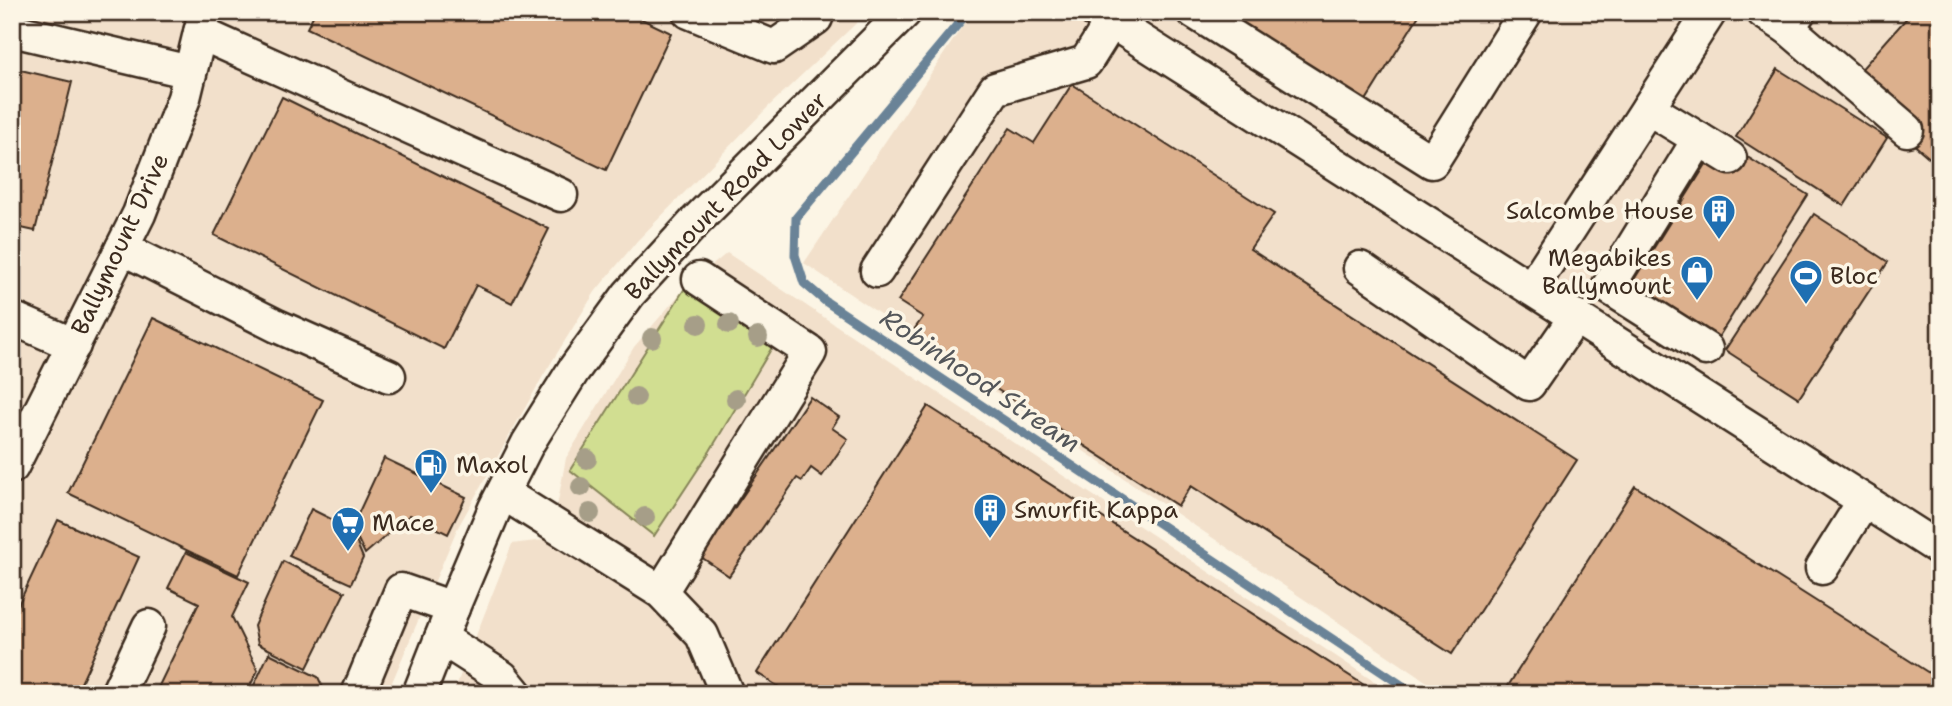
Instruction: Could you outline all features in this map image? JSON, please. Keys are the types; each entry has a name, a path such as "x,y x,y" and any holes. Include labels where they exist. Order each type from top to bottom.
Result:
{"street":[{"path":"689,12 774,47 816,18 818,12"},
{"name":"Ballymount Road Lower","path":"419,694 453,608 528,443 560,391 629,294 695,222 905,12"},
{"path":"1194,12 1432,162 1525,12"},
{"path":"1532,287 1710,12"},
{"path":"877,271 995,89 1086,62 1104,17 1940,549"},
{"path":"1783,18 1907,130"},
{"path":"203,23 561,195"},
{"name":"Ballymount Drive","path":"12,467 138,214 184,98 203,23"},
{"path":"12,30 190,72"},
{"path":"1648,108 1730,158"},
{"path":"1699,139 1608,287 1706,349"},
{"path":"122,248 277,326 389,376"},
{"path":"1360,268 1528,384 1576,316"},
{"path":"661,592 810,352 699,279"},
{"path":"12,318 74,345"},
{"path":"1654,366 1677,331"},
{"path":"503,494 661,592 702,635 727,694"},
{"path":"1822,568 1864,501"},
{"path":"358,694 401,590 453,608"},
{"path":"117,694 149,626"},
{"path":"441,638 502,677 516,694"}],"shaded area":[{"path":"12,12 868,12 769,106 637,241 595,292 543,376 457,529 387,694 12,694"},
{"path":"972,12 1940,12 1940,694 1445,694 804,263"},
{"path":"727,253 1393,694 453,694 512,544 551,539 566,458 634,347 685,288"}],"green space":[{"path":"685,288 777,339 710,451 654,536 570,470"}],"building":[{"path":"315,12 627,12 671,33 606,170 307,28"},
{"path":"1223,12 1421,12 1365,102"},
{"path":"1912,12 1940,12 1940,167 1911,142 1858,73"},
{"path":"12,68 72,82 35,231 12,226"},
{"path":"1778,69 1887,138 1844,206 1736,137"},
{"path":"1072,84 1274,214 1250,249 1577,460 1452,654 1191,486 1178,506 911,334 923,317 898,301 1010,128 1034,143"},
{"path":"282,97 549,229 512,303 476,285 444,349 214,235"},
{"name":"Salcombe House","path":"1741,153 1808,195 1716,341 1630,286 1708,161 1728,173"},
{"name":"Bloc","path":"1814,214 1888,262 1799,398 1725,350"},
{"path":"153,318 323,400 238,575 68,493"},
{"path":"810,397 839,417 832,428 848,439 822,476 811,468 802,481 797,478 729,576 701,557"},
{"name":"Smurfit Kappa","path":"928,406 1378,694 790,694 757,673"},
{"path":"384,458 466,497 448,534 410,515 365,554 352,527"},
{"path":"1635,486 1940,680 1940,694 1503,694"},
{"path":"311,509 351,529 363,558 351,584 289,556"},
{"path":"58,520 139,557 76,694 12,694 12,618"},
{"path":"186,552 249,582 232,617 258,670 246,694 155,694 199,603 168,588"},
{"path":"283,561 345,592 307,668 258,644 254,626"},
{"path":"269,653 318,677 326,694 250,694"}],"waterway":[{"name":"Robinhood Stream","path":"968,12 796,218 795,255 804,283 825,301 1415,694"}],"place":[{"name":"Salcombe House","path":"1719,241"},
{"name":"Megabikes Ballymount","path":"1697,302"},
{"name":"Bloc","path":"1806,306"},
{"name":"Maxol","path":"431,495"},
{"name":"Smurfit Kappa","path":"990,540"},
{"name":"Mace","path":"348,553"}]}
